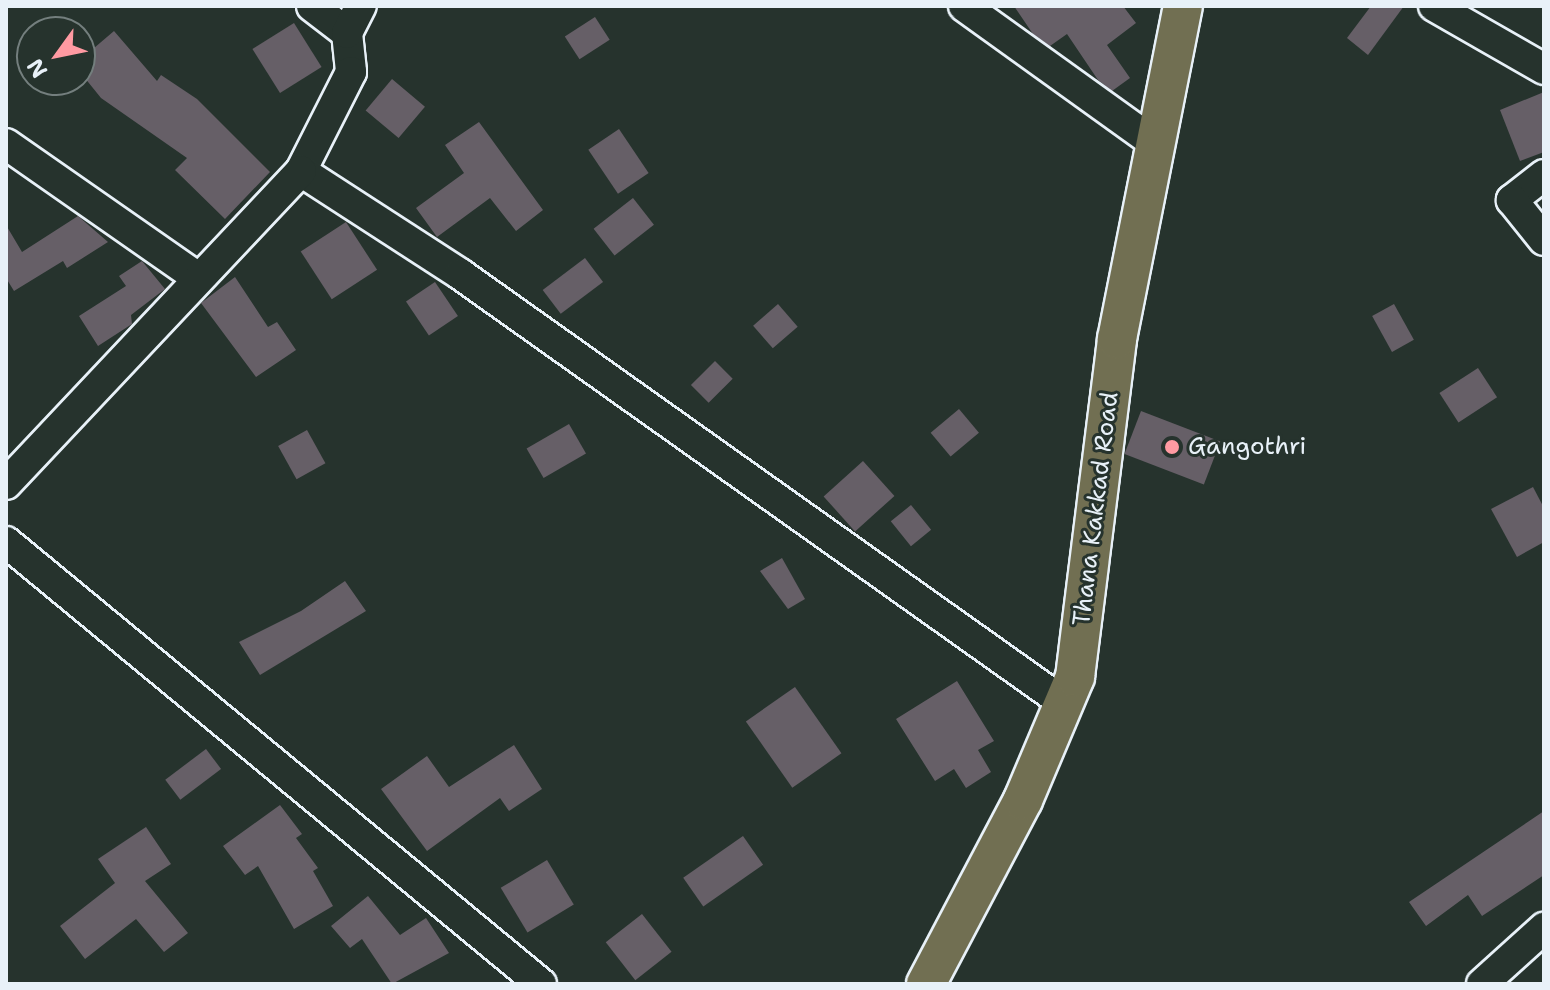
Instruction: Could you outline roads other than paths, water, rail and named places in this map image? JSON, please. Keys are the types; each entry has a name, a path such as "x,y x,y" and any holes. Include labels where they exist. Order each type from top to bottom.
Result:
{"main road":[{"name":"Thana Kakkad Road","path":"926,984 1023,800 1075,677 1117,339 1183,6"}],"street":[{"path":"312,6 347,33"},
{"path":"6,484 301,171 351,72 347,33 361,6"},
{"path":"964,6 1156,144"},
{"path":"1434,6 1544,69"},
{"path":"6,144 198,278"},
{"path":"301,171 460,274 1064,703"},
{"path":"1544,175 1512,200 1544,240"},
{"path":"6,542 541,984"},
{"path":"1482,984 1544,928"}],"place":[{"name":"Gangothri","path":"1172,447"}]}
